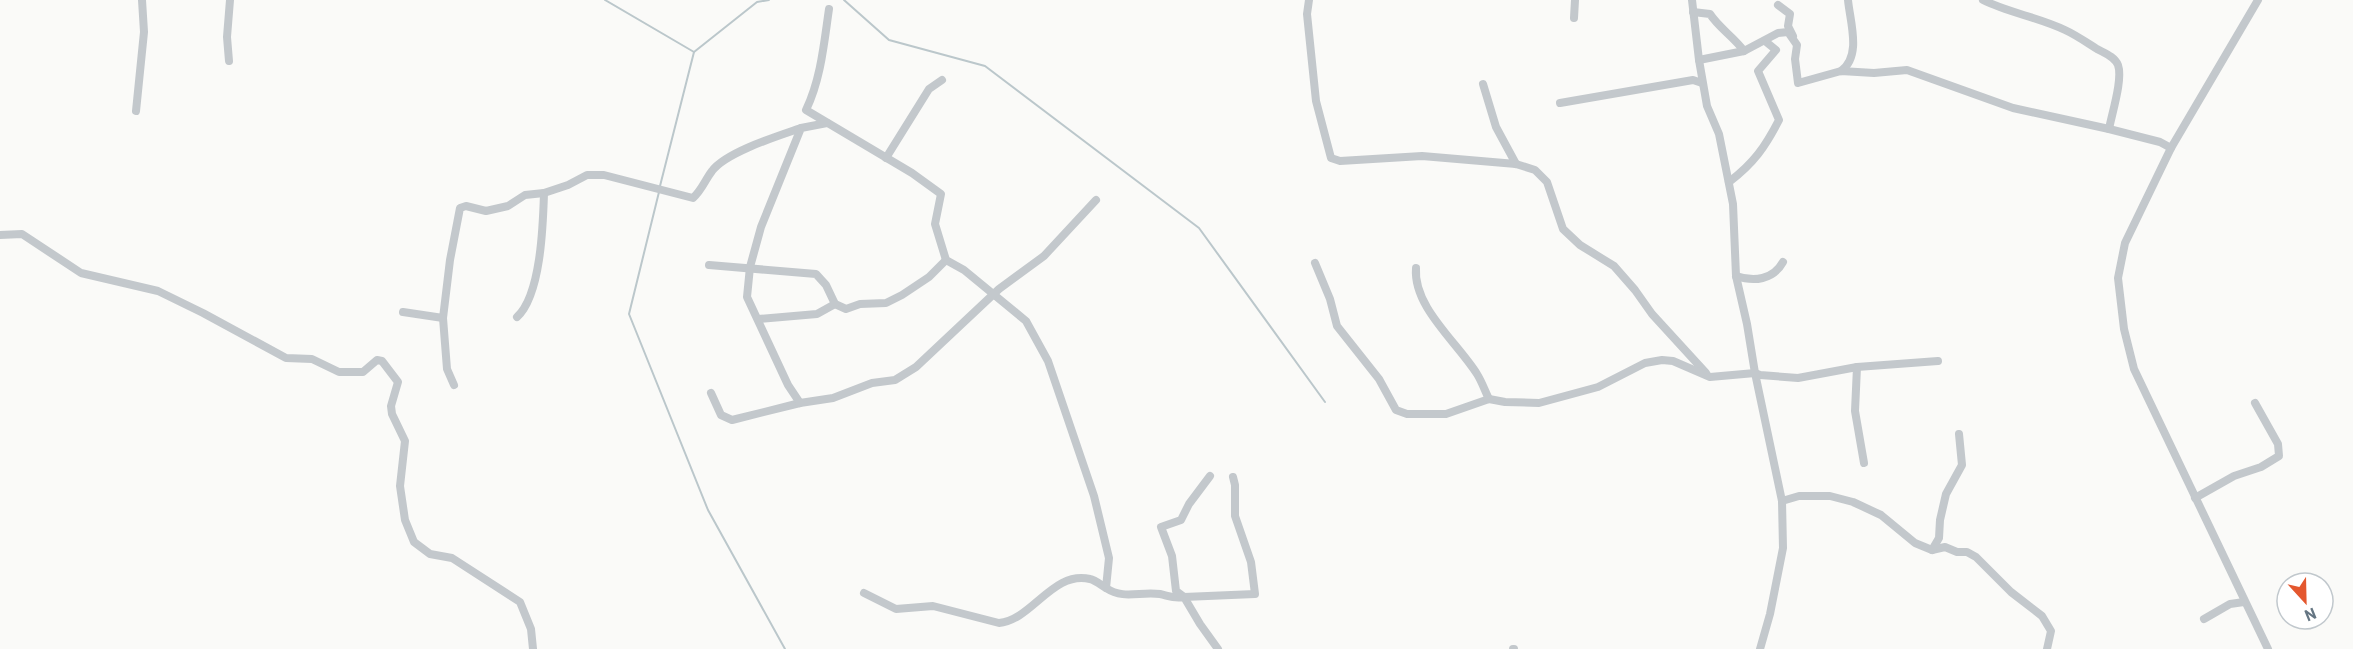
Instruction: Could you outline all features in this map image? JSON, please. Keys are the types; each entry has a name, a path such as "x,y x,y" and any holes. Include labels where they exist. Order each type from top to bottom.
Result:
{"street":[{"path":"136,111 144,32 142,0"},
{"path":"229,61 227,37 230,0"},
{"path":"1309,0 1306,14 1316,101 1331,158 1340,161 1422,156 1516,164 1535,170 1547,182 1563,229 1580,245 1614,266 1652,314 1710,377"},
{"path":"1574,18 1575,0"},
{"path":"1692,0 1702,83 1707,106 1719,134 1733,204 1736,276 1782,501 1783,548 1760,649"},
{"path":"1841,71 1853,57 1848,0"},
{"path":"1983,0 1995,7 2012,10 2027,18 2065,30 2113,57 2118,66 2118,81 2109,129"},
{"path":"2258,0 2172,148 2125,243 2118,278 2124,329 2134,369 2268,649"},
{"path":"1778,5 1790,14 1788,26 1797,45 1795,59 1798,83 1841,71 1874,73 1907,70 2013,108 2109,129 2160,142 2172,148"},
{"path":"829,9 819,69 812,99 806,110 941,194 935,224 946,260 964,270 1026,321 1048,361 1074,442 1087,470 1109,558 1106,588"},
{"path":"1693,12 1710,14 1716,23 1734,37 1744,51"},
{"path":"1699,60 1744,51 1778,33 1788,32 1793,37"},
{"path":"1729,182 1747,169 1765,148 1779,120 1758,71 1776,50 1765,41"},
{"path":"885,158 929,89 942,80"},
{"path":"1560,103 1693,80 1702,83"},
{"path":"1483,84 1496,128 1516,164"},
{"path":"454,385 447,369 443,318 450,260 460,208 466,206 486,212 508,206 525,195 544,193 568,185 587,175 604,175 693,198 701,190 712,171 726,158 801,128 827,123"},
{"path":"800,403 788,385 747,297 750,267 762,227 801,128"},
{"path":"517,317 524,310 535,277 543,233 544,193"},
{"path":"711,393 721,415 732,420 800,403 833,398 872,382 895,380 916,367 994,294 1044,256 1068,227 1096,200"},
{"path":"0,234 22,234 81,273 158,291 286,358 312,358 339,372 363,372 377,360 382,360 398,382 391,406 392,414 405,441 400,486 405,520 414,542 430,554 452,558 520,602 531,629 533,649"},
{"path":"709,265 816,274 826,285 835,304 846,309 860,304 886,303 929,277 946,260"},
{"path":"1736,276 1748,280 1767,278 1779,271 1783,262"},
{"path":"1315,263 1330,299 1337,326 1379,379 1396,410 1407,414 1446,414 1489,399 1539,403 1598,387 1645,363 1662,360 1673,361 1710,377 1755,373 1798,378 1857,367 1938,361"},
{"path":"1416,268 1415,279 1421,297 1477,375 1489,399"},
{"path":"758,319 817,314 835,304"},
{"path":"403,312 443,318"},
{"path":"1857,367 1855,411 1864,463"},
{"path":"2195,498 2234,476 2261,467 2279,456 2278,444 2255,403"},
{"path":"1932,550 1939,538 1940,520 1946,494 1962,465 1959,434"},
{"path":"1210,476 1189,504 1181,520 1161,527 1172,556 1176,591 1184,597 1218,649"},
{"path":"864,593 896,609 933,606 999,623 1010,622 1058,586 1072,579 1090,579 1114,593 1129,596 1158,594 1174,598 1255,594 1251,562 1234,516 1233,477"},
{"path":"1782,501 1799,496 1820,496 1853,502 1881,515 1915,543 1932,550 1945,547 1957,552 1967,552 1976,557 2011,592 2042,616 2051,631 2046,642 2047,649"},
{"path":"2204,619 2230,604 2244,602"}],"waterway":[{"path":"605,0 694,52 757,2 769,0"},
{"path":"844,0 889,40 985,66 1199,228 1325,402"},
{"path":"660,186 694,52"},
{"path":"659,192 629,314 708,510 785,649"}]}
